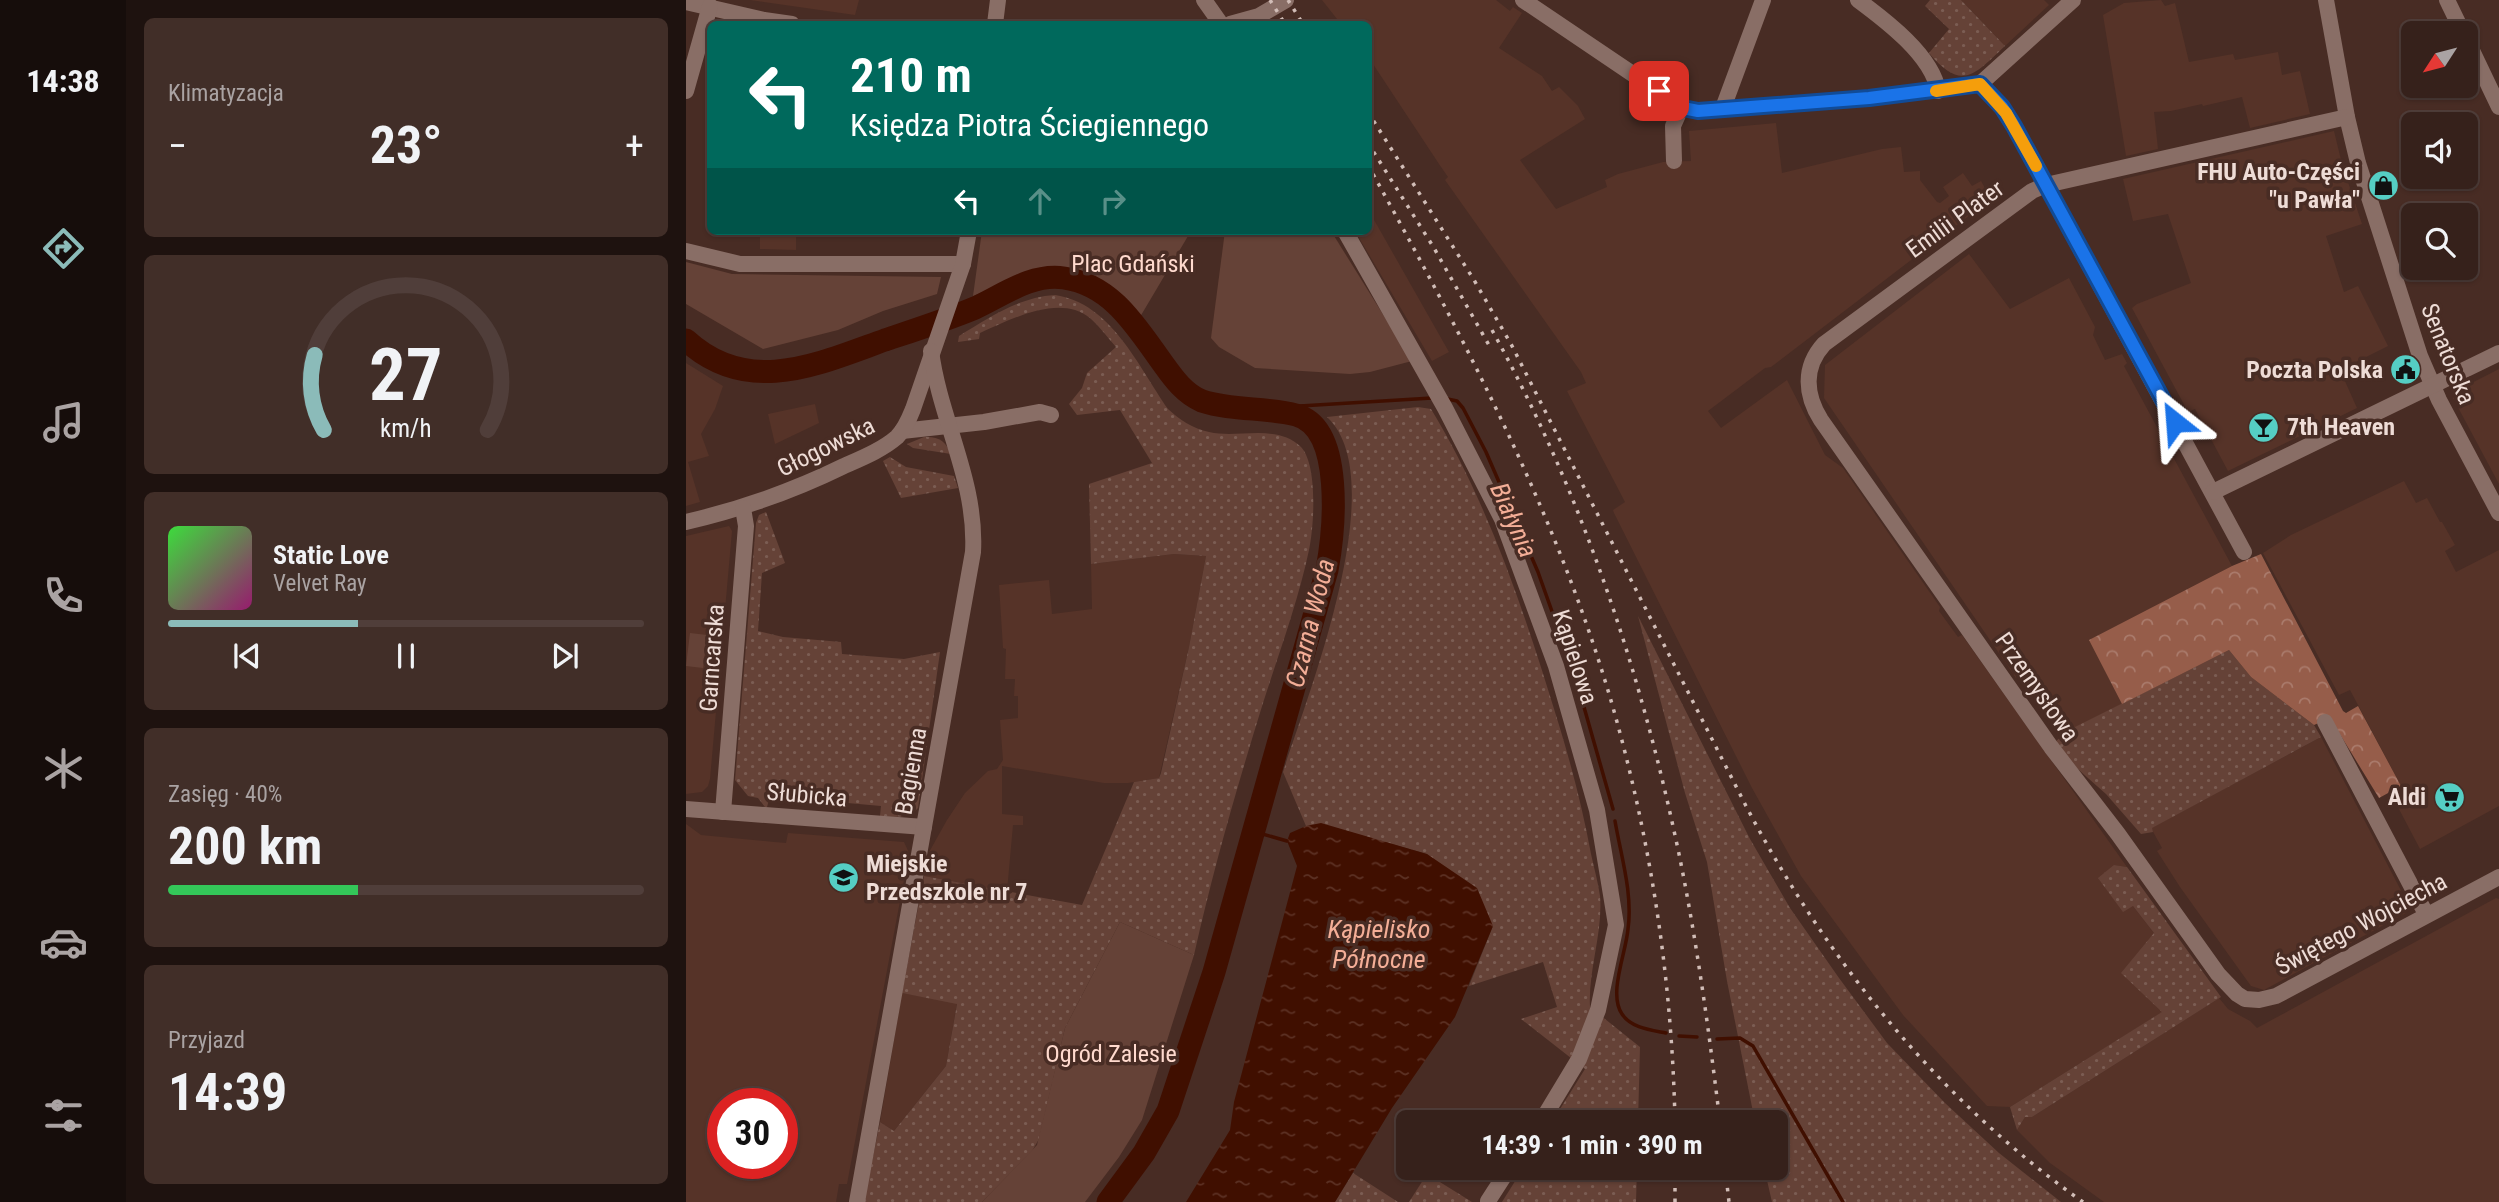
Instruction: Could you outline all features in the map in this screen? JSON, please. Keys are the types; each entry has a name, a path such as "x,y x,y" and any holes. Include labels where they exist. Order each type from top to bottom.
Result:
{"street":[{"path":"995,21 998,0"},
{"path":"1204,0 1219,21"},
{"path":"1241,21 1259,16 1286,0"},
{"path":"1523,0 1682,107 1694,111 1869,98 1980,84 2073,0"},
{"path":"1723,108 1763,0"},
{"path":"1858,0 1909,44 1933,74 1938,91"},
{"name":"Senatorska","path":"2326,0 2347,117 2364,183 2420,356 2432,386 2499,513"},
{"path":"2447,0 2457,21"},
{"path":"686,2 693,5 706,3 771,21"},
{"path":"686,91 706,3"},
{"path":"2478,63 2499,107"},
{"path":"1980,84 2006,113 2244,552"},
{"path":"1674,162 1673,126 1682,107"},
{"name":"Emilii Plater","path":"1809,394 1809,373 1824,344 2009,206 2046,185 2347,117"},
{"name":"Głogowska","path":"686,522 743,508 787,492 849,464 891,441 902,431 913,409 957,280 968,235"},
{"name":"Kąpielowa","path":"1347,235 1445,408 1502,519 1556,666 1597,810 1616,925 1598,1010 1579,1059 1548,1110"},
{"path":"686,251 740,264 962,264"},
{"name":"Bagienna","path":"857,1202 973,548 971,500 935,375 932,349"},
{"path":"2213,492 2499,353"},
{"name":"Przemysłowa","path":"1809,394 1815,410 2051,747 2212,965 2241,997"},
{"path":"902,431 1040,412 1051,415"},
{"name":"Garncarska","path":"723,811 746,526 743,508"},
{"path":"2325,722 2426,914"},
{"name":"Słubicka","path":"686,809 924,828"},
{"name":"Świętego Wojciecha","path":"2241,997 2259,1000 2276,996 2499,877"},
{"path":"1488,1201 1502,1180"}],"shaded area":[{"path":"750,0 859,0 855,15"},
{"path":"1322,0 1496,0 1510,11 1513,7 1522,13 1499,48 1542,76 1552,91 1559,87 1578,106 1585,119 1520,160 1556,209 1607,187 1605,180 1618,174 1663,162 1691,161 1689,131 1776,123 1782,173 1882,149 1901,147 1904,172 1920,171 1920,180 1937,202 1940,203 1949,196 1943,187 1963,173 1972,186 1981,181 1991,199 1771,367 1765,368 1708,411 1721,428 1787,380 1825,455 1843,468 1940,607 1939,611 1958,637 1962,635 2127,867 2114,865 2123,911 2133,906 2154,933 2163,1012 2010,1107 1987,1106 1903,1015 1801,876 1752,788 1614,513 1613,510 1625,502 1567,391 1586,383 1581,372 1445,180 1448,177 1372,63 1372,21 1339,21"},
{"path":"1961,0 2044,0 2049,5 2005,46"},
{"path":"2161,0 2165,6 2175,3 2189,62 2233,54 2235,60 2278,52 2282,75 2300,71 2310,114 2250,128 2242,97 2203,106 2202,104 2154,112 2158,149 2126,156 2103,15 2124,3"},
{"path":"2334,131 2362,224 2326,236 2344,292 2358,286 2388,346 2340,370 2357,408 2228,471 2195,409 2188,412 2132,308 2191,283 2168,214 2133,221 2123,179"},
{"path":"1372,216 1449,352 1432,361 1357,235 1372,235"},
{"path":"760,235 796,235 796,250 760,249"},
{"path":"1969,254 2010,309 2069,278 2095,327 2093,335 2105,360 2122,354 2127,363 2124,366 2232,566 2090,640 2122,704 2070,732 2028,673 2016,678 1824,398 1825,365"},
{"path":"686,363 723,386 715,409 701,434 709,456 688,462 700,502 686,506"},
{"path":"2499,369 2499,484 2453,398 2456,391"},
{"path":"815,404 819,423 775,444 768,414"},
{"path":"2404,481 2416,503 2427,498 2442,522 2455,545 2445,551 2456,572 2499,550 2499,806 2420,849 2390,792 2401,786 2350,690 2339,695 2263,553 2291,535"},
{"path":"729,526 732,531 710,779 702,792 686,794 686,536"},
{"path":"1174,554 1206,556 1189,647 1159,778 1128,783 1104,783 1002,766 1002,814 1023,816 1023,825 1013,825 1007,891 924,876 928,854 965,793 988,771 997,769 1003,760 1000,720 1018,718 1018,696 1014,696 1015,679 1005,679 1006,649 1003,648 999,585 1049,580 1052,614 1092,609 1091,564"},
{"path":"2321,737 2408,904 2406,913 2264,990 2251,986 2180,887 2157,851 2162,848 2151,828"},
{"path":"686,824 701,835 786,843 788,833 904,842 909,853 847,1184 839,1184 836,1202 686,1202"},
{"path":"2496,898 2499,899 2499,1202 2104,1202 2050,1163 2017,1130 2025,1117 2032,1117 2219,998 2228,1009 2257,1028"},
{"path":"902,993 957,1003 946,1066 894,1131 880,1122"}],"green space":[{"path":"1930,0 1961,0 2005,46 1985,65 1968,75 1959,76 1950,72 1929,53 1949,29 1925,6"},
{"name":"Plac Gdański","path":"981,235 1189,235 1140,317 1122,297 1100,280 1089,273 1063,267 1030,273 973,296"},
{"path":"1224,235 1333,235 1412,361 1370,372 1350,374 1255,368 1219,347 1211,338"},
{"path":"686,262 732,274 941,277 937,294 883,311 838,330 763,349 686,304"},
{"path":"1055,295 1075,300 1107,323 1134,356 1168,409 1187,423 1203,431 1220,434 1257,433 1281,436 1301,447 1310,467 1312,481 1312,527 1305,569 1235,797 1194,955 1120,922 1065,1028 1039,1139 1032,1151 982,1202 864,1202 880,1122 894,1131 946,1066 957,1004 902,993 924,876 1082,905 1134,782 1159,778 1189,647 1206,556 1174,554 1091,564 1089,484 1152,463 1120,410 1077,415 1069,404 1082,388 1087,373 1116,347 1090,318 1078,311 1064,308 1035,311 980,333 979,339 958,342 959,336 1017,304"},
{"path":"1418,407 1431,409 1489,523 1520,603 1559,725 1581,805 1600,896 1590,1007 1640,1047 1638,1110 1559,1110 1585,1069 1521,1019 1557,1007 1543,962 1469,986 1493,926 1427,854 1321,824 1306,826 1283,772 1325,643 1339,590 1349,537 1352,488 1345,447 1327,417"},
{"path":"924,437 941,440 951,454 913,448 907,444"},
{"path":"890,457 906,467 954,476 958,488 901,498 883,461"},
{"path":"766,512 785,563 762,573 758,631 783,637 841,642 842,654 904,659 940,652 918,808 910,814 880,816 881,806 770,796 765,807 758,798 748,796 735,780 756,523 759,515"},
{"path":"2261,554 2343,711 2346,713 2358,706 2401,786 2379,798 2330,718 2314,725 2251,677 2229,650 2122,704 2089,640 2232,566"},
{"path":"1638,616 1750,839 1790,908 1839,978 1887,1043 1945,1103 1999,1153 2061,1202 1772,1202 1767,1180 1788,1180 1788,1110 1753,1110 1707,862 1685,793"},
{"path":"690,633 707,635 703,668 686,666"},
{"path":"2229,650 2251,677 2314,725 2321,737 2152,828 2153,832 2141,834 2106,794 2071,763 2055,742 2069,730"},
{"path":"2114,865 2127,867 2221,997 2032,1117 2025,1117 2017,1130 2010,1107 2162,1012 2121,973 2154,933 2133,906 2123,912 2098,878"},
{"name":"Ogród Zalesie","path":"1120,922 1194,955 1142,1120 1119,1157 1085,1202 982,1202 1037,1145 1065,1028"},
{"path":"1353,1173 1398,1202 1335,1202"},
{"path":"1423,1180 1437,1180 1472,1202 1409,1202"},
{"path":"1516,1180 1637,1180 1636,1202 1502,1202"}],"water":[{"name":"Kąpielisko Północne","path":"1321,823 1427,854 1477,888 1493,926 1455,1017 1392,1108 1335,1202 1186,1202 1230,1130 1234,1102 1297,866 1287,841 1290,833"}],"waterway":[{"name":"Czarna Woda","path":"686,340 710,357 734,367 759,371 809,366 942,321 1029,282 1052,277 1064,278 1081,282 1110,299 1133,323 1176,381 1196,398 1213,404 1296,415 1312,424 1322,439 1329,460 1333,508 1327,570 1214,972 1168,1111 1144,1153 1108,1202"},
{"name":"Białynia","path":"1287,414 1300,406 1432,398"},
{"name":"Białynia","path":"1443,398 1457,401 1463,408 1486,452 1538,572 1576,679 1613,809"},
{"name":"Białynia","path":"1615,821 1629,902 1628,929 1617,985 1618,1006 1631,1022 1642,1028 1666,1033"},
{"path":"1252,831 1287,841"},
{"name":"Białynia","path":"1679,1036 1697,1037"},
{"name":"Białynia","path":"1717,1039 1740,1038 1753,1046 1843,1202"}],"railway":[{"path":"1270,0 1283,21"},
{"path":"1288,0 1301,21"},
{"path":"1372,118 1511,344 1746,806 1813,919 1891,1024 1935,1073 1981,1119 2083,1202"},
{"path":"1372,149 1434,248 1490,347"},
{"path":"1372,172 1439,295 1505,428 1536,496 1590,633 1626,755 1648,859 1664,963 1675,1110"},
{"path":"1492,330 1554,455 1581,519 1627,651 1664,786 1679,854 1702,987 1718,1110"},
{"path":"1675,1180 1675,1202"},
{"path":"1726,1180 1729,1202"}],"slow traffic":[{"path":"1936,91 1980,84 2006,113 2036,166"}],"place":[{"name":"FHU Auto-Części \"u Pawła\"","path":"2383,186"},
{"name":"Poczta Polska","path":"2406,370"},
{"name":"7th Heaven","path":"2264,427"},
{"name":"Aldi","path":"2449,797"},
{"name":"Miejskie Przedszkole nr 7","path":"843,878"}],"route":[{"path":"1659,91 1683,108 1698,111 1869,98 1980,84 2002,107 2014,126 2175,422"}]}
